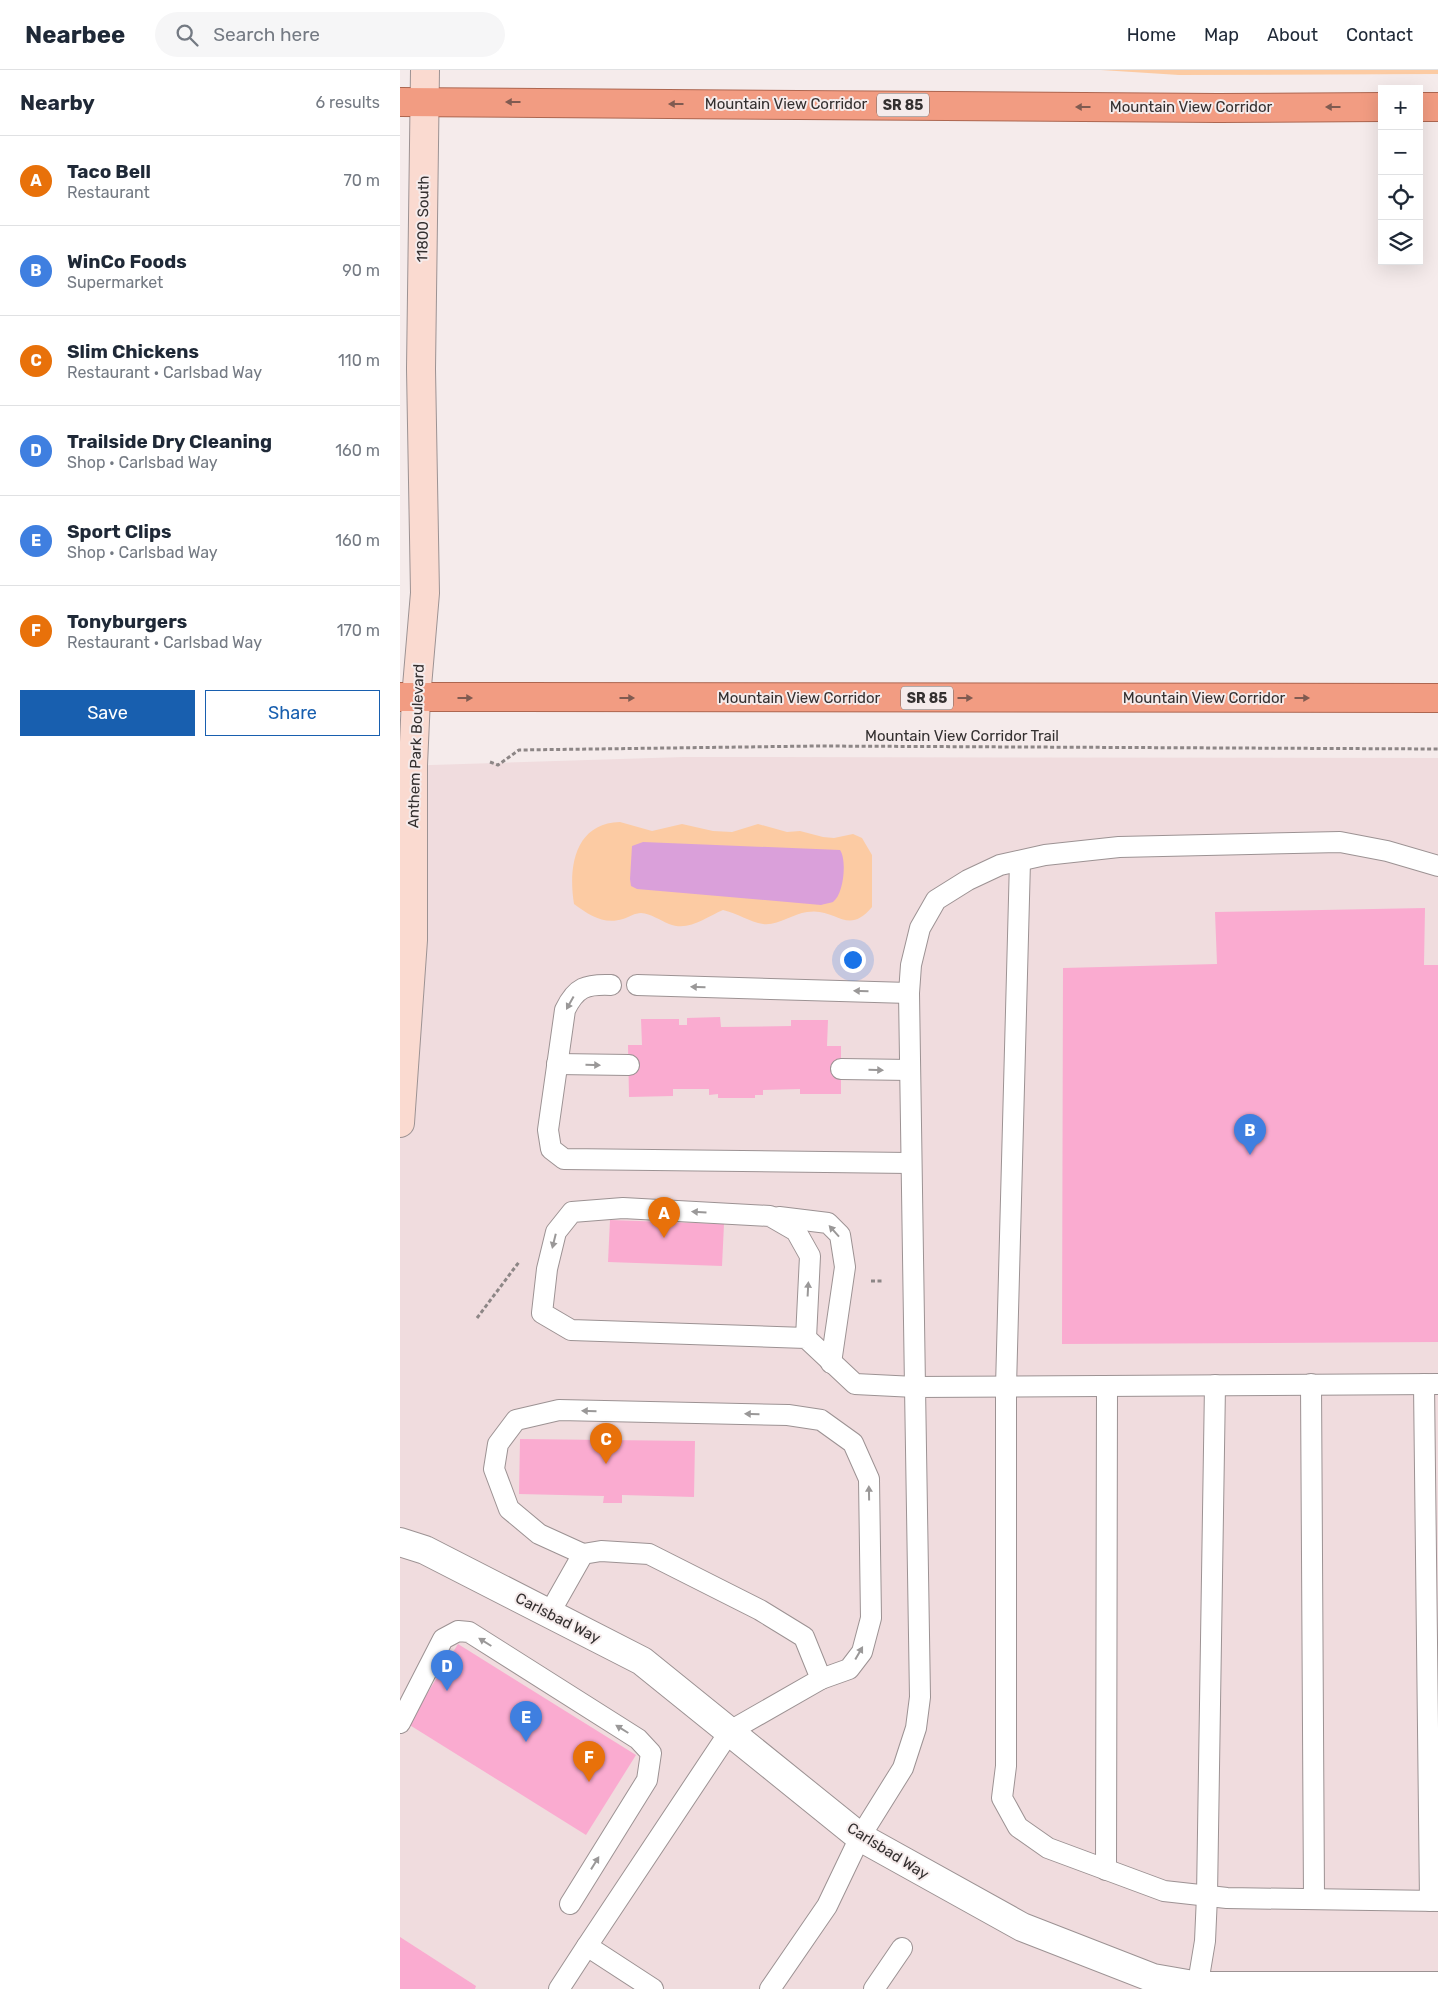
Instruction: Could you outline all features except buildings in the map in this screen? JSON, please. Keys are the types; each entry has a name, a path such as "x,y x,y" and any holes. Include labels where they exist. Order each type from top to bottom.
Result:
{"highway":[{"name":"Mountain View Corridor","path":"412,102 1218,108 1378,107"},
{"path":"1423,107 1438,107"},
{"name":"Mountain View Corridor","path":"408,698 1438,698"}],"main road":[{"name":"11800 South","path":"421,369 412,102 425,70"},
{"name":"Anthem Park Boulevard","path":"400,1123 414,940 413,766 408,698 425,593 421,369"}],"street":[{"name":"Carlsbad Way","path":"400,1542 425,1550 642,1661 860,1837 1022,1927 1153,1978 1198,1987 1438,1986"}],"lane":[{"path":"770,1989 827,1906 860,1837 903,1768 916,1728 920,1697 910,1163 910,993 911,965 920,928 936,900 976,876 1000,865 1045,855 1119,847 1340,842 1388,850 1438,866"},
{"path":"831,1363 846,1267 840,1234 828,1224 770,1216 623,1208 572,1212 556,1232 547,1268 542,1313 571,1330 806,1338 831,1363 855,1384 915,1387 1006,1387 1431,1384 1434,1901 1227,1898 1164,1891 1048,1848 1018,1828 1002,1798 1006,1766 1006,1387 1020,861"},
{"path":"610,985 593,984 581,989 571,998 566,1010 548,1130 551,1148 564,1159 910,1163"},
{"path":"637,985 910,993"},
{"path":"557,1064 629,1065"},
{"path":"842,1069 910,1070"},
{"path":"770,1216 796,1231 810,1256 806,1338"},
{"path":"1311,1384 1314,1899"},
{"path":"1198,1987 1205,1941 1207,1896 1215,1385"},
{"path":"1106,1870 1107,1386"},
{"path":"559,1989 730,1731 821,1679 849,1669 862,1652 872,1618 869,1479 853,1443 821,1420 788,1415 559,1410 516,1420 498,1444 494,1469 509,1509 539,1534 583,1554 601,1551 649,1554 760,1610 804,1637 821,1679"},
{"path":"549,1614 583,1554"},
{"path":"400,1723 443,1639 458,1631 469,1632 638,1739 651,1753 647,1780 570,1904"},
{"path":"587,1946 653,1989"},
{"path":"874,1989 902,1948"}],"path":[{"name":"Mountain View Corridor Trail","path":"490,762 498,765 519,750 817,746 1438,749"},
{"path":"477,1318 520,1260"}],"shaded area":[{"path":"1101,70 1438,70 1438,74 1179,75"},
{"path":"684,757 1438,758 1438,1989 400,1989 400,766"},
{"path":"620,822 652,831 682,824 713,831 732,832 758,824 787,832 800,831 823,837 834,838 853,834 862,838 872,855 872,907 856,920 841,919 826,913 807,912 769,924 758,923 723,910 697,923 683,926 669,924 641,913 616,921 597,918 574,904 572,876 574,862 584,839 593,830 605,824"},
{"path":"643,842 840,850 844,869 842,885 837,898 833,902 821,905 637,889 631,886 630,879 632,846"}],"place":[{"name":"WinCo Foods","path":"1250,1155"},
{"name":"Taco Bell","path":"664,1238"},
{"name":"Slim Chickens","path":"606,1464"},
{"name":"Trailside Dry Cleaning","path":"447,1691"},
{"name":"Sport Clips","path":"526,1742"},
{"name":"Tonyburgers","path":"589,1782"}]}
